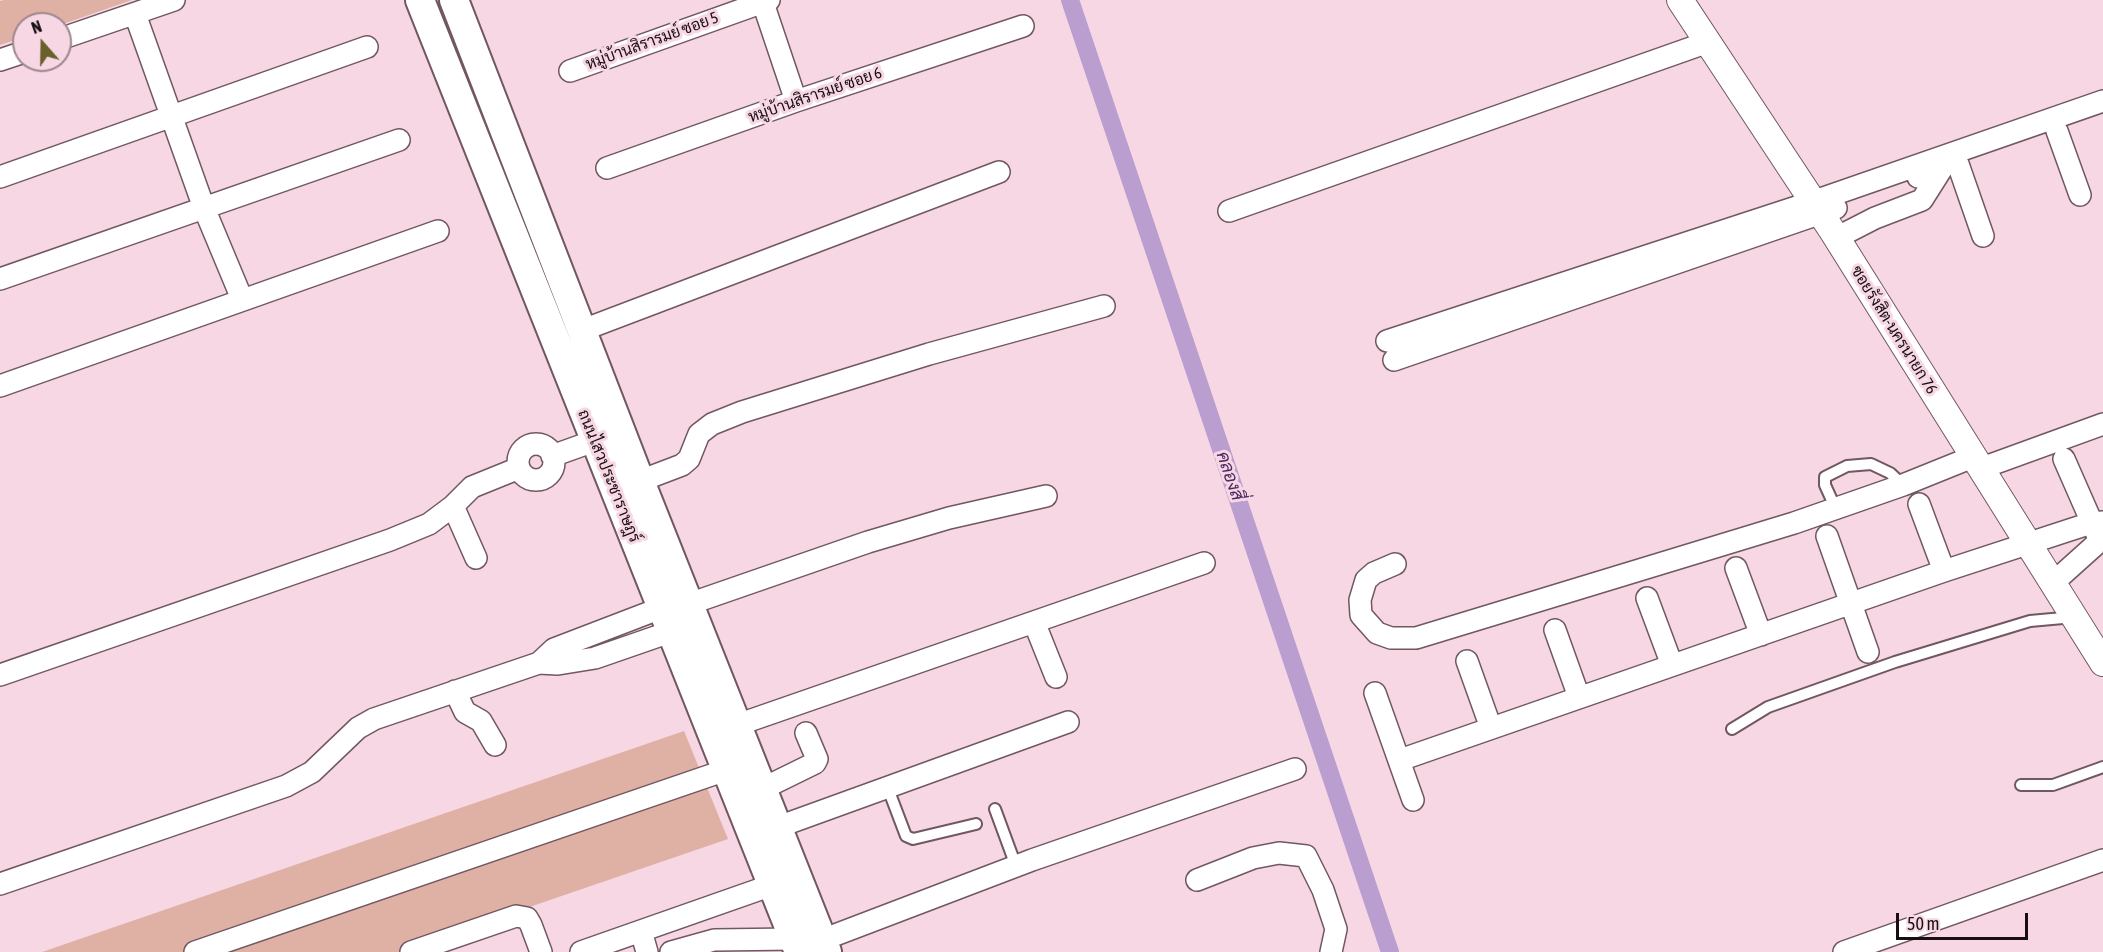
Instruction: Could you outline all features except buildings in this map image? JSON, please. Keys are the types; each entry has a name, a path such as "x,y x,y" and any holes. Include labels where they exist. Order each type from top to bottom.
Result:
{"main road":[{"name":"ถนนไสวประชาราษฎร์","path":"420,0 594,441 673,614 737,725 778,827 810,946"},
{"name":"ถนนไสวประชาราษฎร์","path":"454,0 584,330 640,481 673,614 726,770 772,885 810,946"},
{"path":"459,99 488,86"}],"street":[{"path":"72,35 174,0"},
{"name":"ซอยรังสิต-นครนายก 76","path":"1680,0 1836,238 2031,544 2103,663"},
{"path":"764,1 796,101"},
{"name":"หมู่บ้านสิรารมย์ ซอย 5","path":"570,71 764,1"},
{"path":"135,14 204,208 242,299"},
{"name":"หมู่บ้านสิรารมย์ ซอย 6","path":"607,168 796,101 1023,26"},
{"path":"1229,211 1708,42"},
{"path":"0,177 367,46"},
{"path":"1390,351 1816,208 2103,101"},
{"path":"1816,208 1869,193 2103,115"},
{"path":"2057,131 2080,195"},
{"path":"0,279 399,140"},
{"path":"1949,167 1983,236"},
{"path":"1836,238 1875,218 1922,200 1949,167"},
{"path":"584,330 999,172"},
{"path":"0,386 438,231"},
{"path":"640,481 682,465 689,459 699,434 712,424 742,412 929,354 1104,306"},
{"path":"1395,564 1374,573 1366,580 1360,600 1361,615 1377,633 1390,638 1416,638 1612,578 1659,566 1903,485 2103,424"},
{"path":"0,675 390,540 429,524 453,506 472,487 519,468 519,455 529,446 543,446 552,456 594,441"},
{"path":"2064,459 2099,531"},
{"path":"0,885 286,786 312,772 358,728 374,719 539,663 558,664 595,658 673,614 868,542 949,518 1046,496"},
{"path":"1919,504 1944,571"},
{"path":"453,506 476,558"},
{"path":"1400,760 1944,571 2031,544 2099,531"},
{"path":"2054,582 2099,531"},
{"path":"1827,536 1868,652"},
{"path":"737,725 1204,563"},
{"path":"1736,568 1761,635"},
{"path":"1647,598 1671,666"},
{"path":"1034,622 1056,677"},
{"path":"1555,630 1579,698"},
{"path":"1467,661 1491,728"},
{"path":"455,691 465,712 481,721 495,745"},
{"path":"1375,693 1413,800"},
{"path":"778,827 1068,722"},
{"path":"762,789 815,763 817,759 806,733"},
{"path":"671,952 714,940 810,946 1016,866 1295,769"},
{"path":"195,952 726,770"},
{"path":"1197,880 1253,858 1279,853 1306,856 1323,890 1336,929 1331,952"},
{"path":"1844,952 2103,860"},
{"path":"581,952 772,885"},
{"path":"411,952 516,916 527,918 541,952"},
{"path":"641,931 647,952"}],"lane":[{"path":"1835,507 1825,485 1824,477 1848,466 1871,464 1890,472 1903,485"},
{"path":"1732,729 1768,707 1895,662 2030,621 2075,616"},
{"path":"2021,785 2053,785 2103,767"},
{"path":"887,786 906,836 913,839 976,824"},
{"path":"995,809 1016,866"}],"shaded area":[{"path":"132,0 72,21 72,12 12,12 12,41 0,45 0,1"},
{"path":"684,731 728,839 398,952 42,952"}],"waterway":[{"name":"คลองสี่","path":"1070,0 1390,952"}]}
